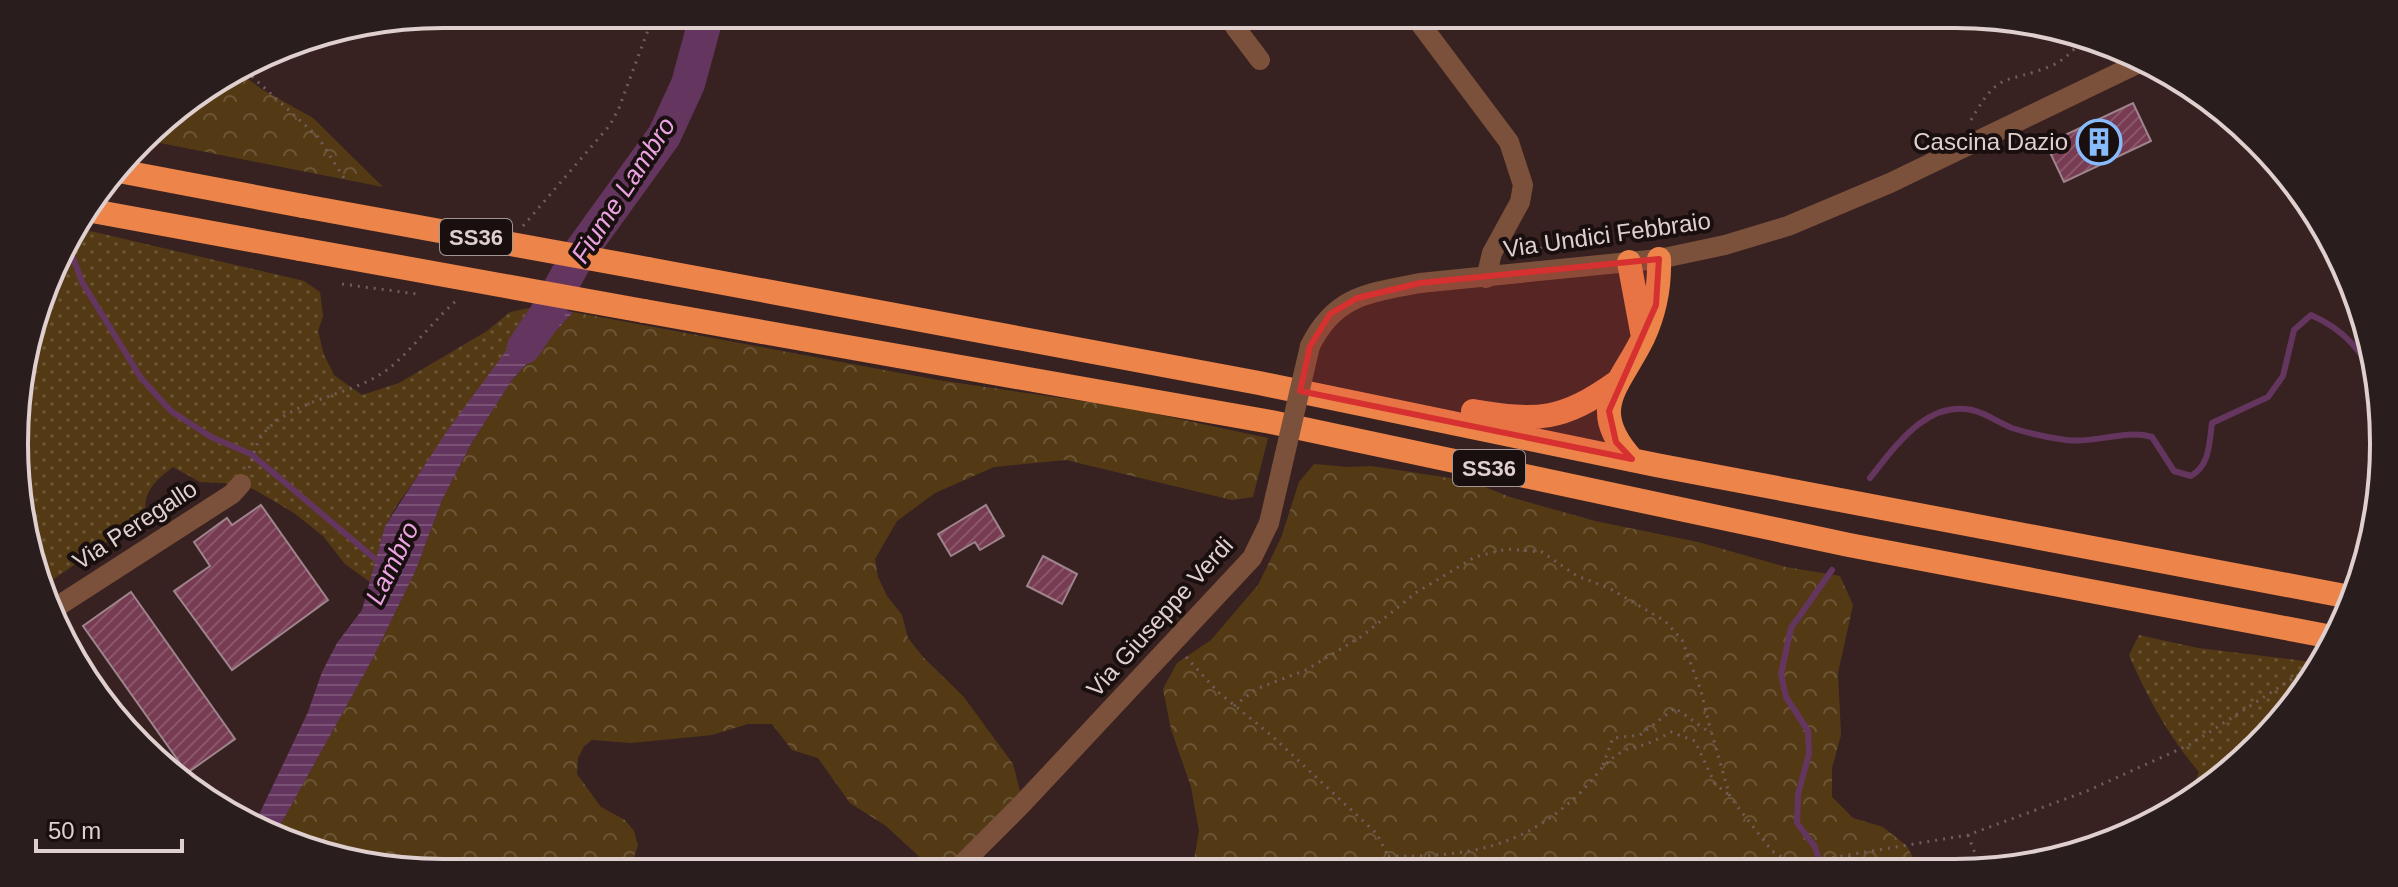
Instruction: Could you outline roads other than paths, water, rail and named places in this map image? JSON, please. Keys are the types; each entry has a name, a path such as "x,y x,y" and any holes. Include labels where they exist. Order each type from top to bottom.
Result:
{"highway":[{"name":"SS36","path":"129,173 1259,383 1632,459 2341,595"},
{"name":"SS36","path":"99,212 1271,422 1849,545 2323,635"},
{"path":"1632,459 1616,442 1609,411 1617,382 1643,337 1656,305 1659,281 1655,248"},
{"path":"1629,262 1643,337"},
{"path":"1259,383 1332,384 1489,413 1534,418 1575,409 1617,382"}],"street":[{"path":"1236,28 1260,60"},
{"path":"1428,28 1509,142 1523,185 1520,202 1492,253 1486,278"},
{"name":"Via Undici Febbraio","path":"1310,346 1330,314 1357,298 1420,283 1629,262 1655,248 1725,245 1788,226 1890,183 2130,67"},
{"name":"Via Giuseppe Verdi","path":"966,859 1252,558 1269,523 1310,346"},
{"name":"Via Peregallo","path":"61,604 232,494 244,478"}],"water":[{"name":"Lambro","path":"539,306 573,312 512,380 471,444 442,500 415,572 372,660 280,825 259,815 308,712 322,672 337,643 362,610 385,526 447,431"}],"waterway":[{"name":"Fiume Lambro","path":"524,347 545,316 578,255 664,136 688,84 703,28"},
{"name":"Lambro","path":"73,257 82,282 141,378 171,411 211,437 251,454 380,563"},
{"path":"1870,478 1913,429 1940,412 1955,409 1977,411 2012,428 2059,439 2077,441 2131,435 2152,437 2174,471 2191,476 2205,460 2212,423 2268,397 2283,376 2294,330 2311,315 2334,328 2360,354"},
{"path":"1819,859 1815,847 1797,823 1798,794 1809,754 1808,731 1786,697 1781,674 1791,628 1832,570"}],"place":[{"name":"Cascina Dazio","path":"2099,142"}]}
